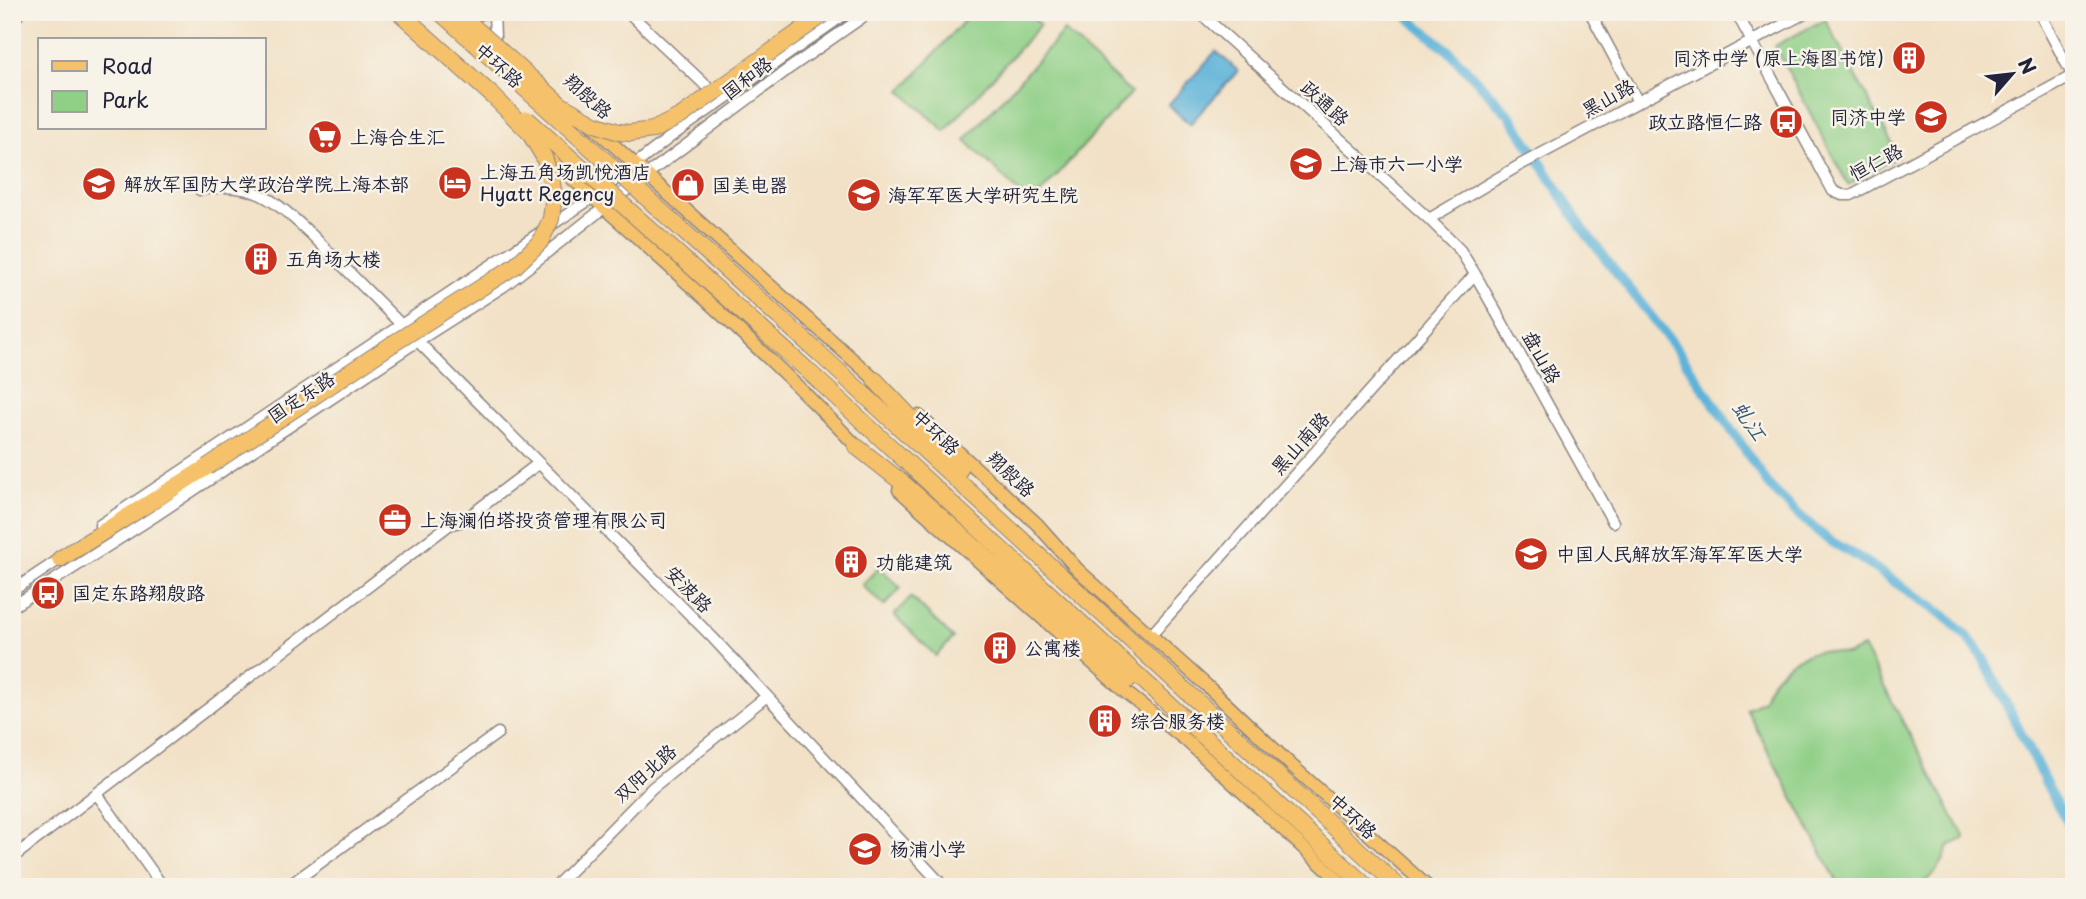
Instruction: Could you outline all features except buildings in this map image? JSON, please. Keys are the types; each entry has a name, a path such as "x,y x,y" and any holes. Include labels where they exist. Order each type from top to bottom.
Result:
{"highway":[{"name":"中环路","path":"404,12 806,369 1367,887"},
{"path":"60,559 207,467 394,342 515,266 540,242 551,219 554,195 544,157 529,132 404,12"},
{"name":"中环路","path":"440,12 820,354 1399,887"},
{"path":"465,14 561,105 595,124 631,133 653,130 681,116 827,19"},
{"path":"875,380 1068,583"},
{"path":"857,447 904,484 1099,658 1203,737"}],"main road":[{"path":"12,20 19,12"},
{"path":"390,12 607,206 751,343 890,482 1124,691 1187,741 1346,887"},
{"path":"404,12 595,195"},
{"name":"翔殷路","path":"465,14 1018,506 1078,570 1428,887"}],"street":[{"path":"465,14 487,12"},
{"path":"494,12 495,38"},
{"path":"628,12 722,102"},
{"path":"813,12 827,19"},
{"name":"国和路","path":"595,195 668,138 722,102 827,19 848,12"},
{"name":"国和路","path":"607,206 787,70 870,12"},
{"name":"政通路","path":"1199,12 1429,219"},
{"path":"1590,12 1638,102"},
{"path":"1736,12 1751,41"},
{"name":"黑山路","path":"1429,219 1520,165 1807,12"},
{"path":"2039,12 2073,76"},
{"name":"恒仁路","path":"1751,41 1833,191 1842,195 1851,195 2073,76"},
{"name":"安波路","path":"200,190 228,186 244,188 267,197 311,234 713,638 944,887"},
{"name":"国定东路","path":"12,591 60,559 73,543 595,195"},
{"name":"国定东路","path":"12,607 504,286 607,206"},
{"name":"盘山路","path":"1429,219 1460,250 1475,274 1613,522"},
{"name":"黑山南路","path":"1151,635 1475,274"},
{"path":"12,858 449,525 463,521 539,464"},
{"name":"双阳北路","path":"555,887 652,788 767,696"},
{"path":"287,887 498,733"},
{"path":"97,794 163,887"}],"green space":[{"path":"972,12 1026,12 1040,25 945,131 901,91"},
{"path":"1825,19 1899,156 1848,185 1775,46"},
{"path":"1064,31 1131,93 1031,204 965,140"},
{"path":"879,567 901,588 884,606 862,585"},
{"path":"911,597 953,638 936,656 894,615"},
{"path":"1863,647 1965,838 1949,846 1934,874 1918,887 1840,887 1746,709 1763,700 1777,675 1793,661 1820,651 1850,654"}],"water":[{"path":"1216,51 1238,71 1190,124 1168,105"}],"waterway":[{"name":"虬江","path":"1402,12 1449,51 1511,117 1585,232 1679,352 1770,487 1827,539 1860,558 1945,616 1969,639 1983,658 2074,833"}],"place":[{"name":"同济中学 (原上海图书馆)","path":"1909,58"},
{"name":"同济中学","path":"1931,117"},
{"name":"政立路恒仁路","path":"1786,122"},
{"name":"上海合生汇","path":"325,137"},
{"name":"上海市六一小学","path":"1306,164"},
{"name":"上海五角场凯悦酒店 Hyatt Regency","path":"455,183"},
{"name":"解放军国防大学政治学院上海本部","path":"99,184"},
{"name":"国美电器","path":"688,185"},
{"name":"海军军医大学研究生院","path":"864,195"},
{"name":"五角场大楼","path":"261,259"},
{"name":"上海澜伯塔投资管理有限公司","path":"395,520"},
{"name":"中国人民解放军海军军医大学","path":"1531,554"},
{"name":"功能建筑","path":"851,562"},
{"name":"国定东路翔殷路","path":"48,593"},
{"name":"公寓楼","path":"1000,648"},
{"name":"综合服务楼","path":"1105,721"},
{"name":"杨浦小学","path":"865,849"}]}
